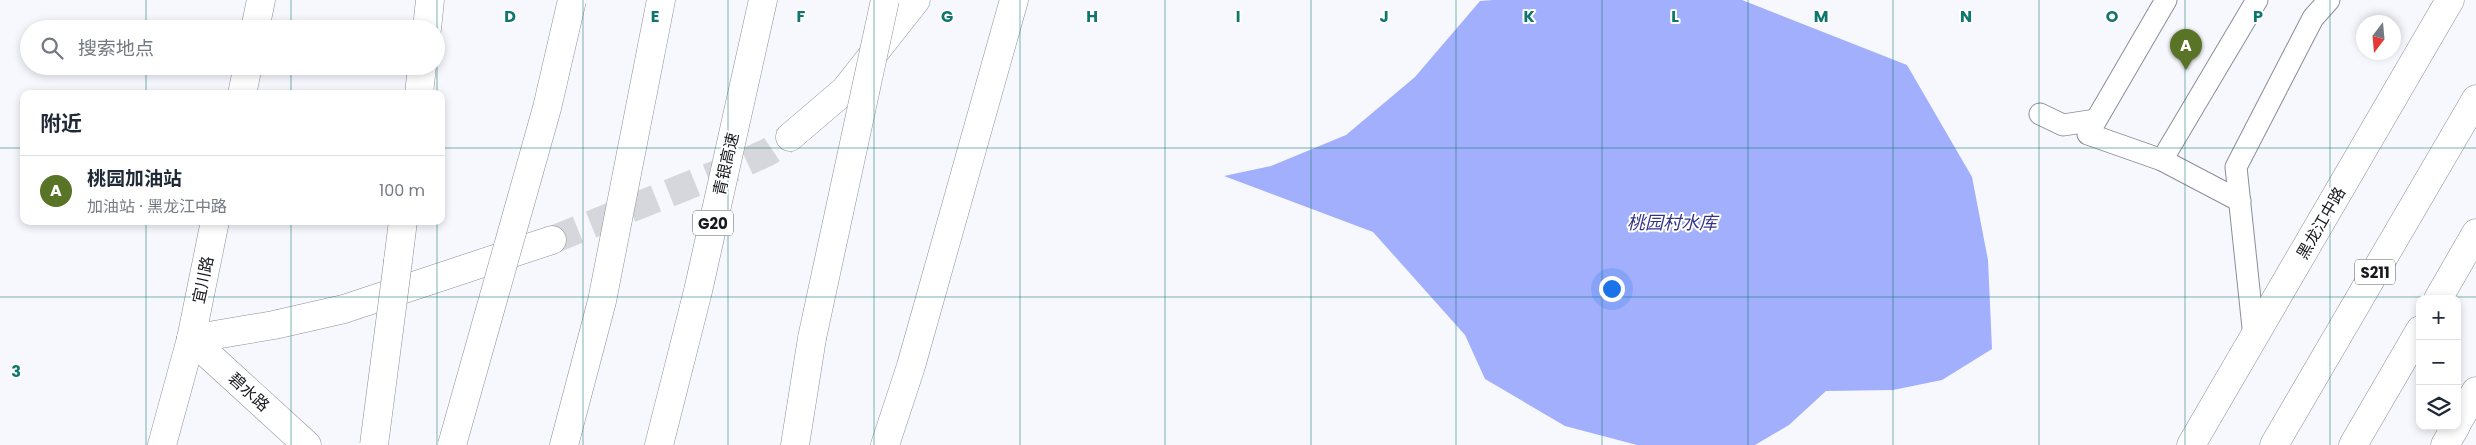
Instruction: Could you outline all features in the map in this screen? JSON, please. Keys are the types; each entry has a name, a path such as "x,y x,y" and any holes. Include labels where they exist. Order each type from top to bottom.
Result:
{"main road":[{"path":"258,20 262,0"},
{"path":"428,20 430,0"},
{"path":"452,445 547,108 572,0"},
{"path":"564,445 602,301 661,0"},
{"name":"青银高速","path":"659,445 698,291 763,0"},
{"path":"795,445 812,338 885,0"},
{"path":"790,136 845,90 916,0"},
{"path":"886,445 913,357 1014,0"},
{"name":"黑龙江中路","path":"2191,445 2450,0"},
{"path":"243,90 246,75"},
{"path":"419,90 421,75"},
{"name":"S211","path":"2274,445 2476,100"},
{"name":"宜川路","path":"162,445 190,339 214,225"},
{"path":"374,445 402,225"},
{"path":"2440,295 2476,233"},
{"path":"190,339 274,325 344,309 552,240"},
{"path":"2353,445 2416,337"},
{"name":"碧水路","path":"190,339 307,445"},
{"path":"2461,416 2476,391"},
{"path":"2445,445 2453,430"}],"lane":[{"path":"2166,0 2088,134 2162,160 2240,201"},
{"path":"2162,160 2257,0"},
{"path":"2254,337 2236,167 2313,18 2329,0"},
{"path":"2040,114 2063,125 2096,120"}],"water":[{"name":"桃园村水库","path":"1742,0 1907,65 1972,177 1988,260 1992,349 1942,380 1893,390 1826,391 1789,425 1755,445 1637,445 1565,426 1485,379 1465,335 1373,232 1224,176 1271,166 1346,135 1415,77 1480,1"}],"tunnel":[{"path":"552,240 742,164 768,152 790,137"}],"place":[{"name":"桃园加油站","path":"2186,70"}]}
